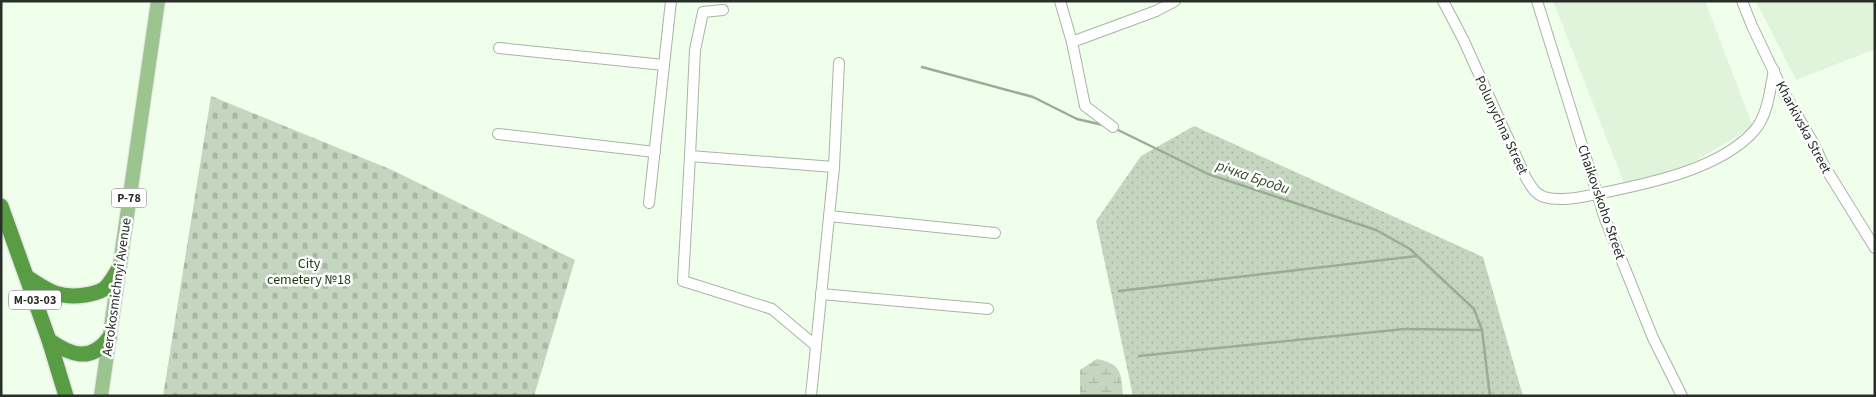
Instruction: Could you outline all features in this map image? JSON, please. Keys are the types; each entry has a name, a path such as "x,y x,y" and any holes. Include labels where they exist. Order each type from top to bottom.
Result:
{"highway":[{"name":"М-03-03","path":"1,206 49,340 66,396"},
{"path":"27,276 57,295 74,296 94,293 104,288 118,270"},
{"path":"49,340 72,353 86,354 100,349 109,338"}],"main road":[{"name":"Aerokosmichnyi Avenue","path":"101,396 158,1"}],"street":[{"path":"649,202 671,1"},
{"path":"1060,1 1072,42 1085,106 1113,127"},
{"path":"1072,42 1156,11 1175,1"},
{"name":"Polunychna Street","path":"1443,1 1523,172 1532,187 1540,195 1547,198 1571,198 1597,194 1664,179 1706,164 1736,146 1754,132 1761,121 1774,70"},
{"name":"Chaikovskoho Street","path":"1537,1 1613,240 1653,338 1682,396"},
{"name":"Kharkivska Street","path":"1742,1 1784,93 1814,144 1823,164 1875,248"},
{"path":"722,10 703,12 696,50 683,281 772,309 816,346"},
{"path":"499,48 664,65"},
{"path":"811,396 834,167 839,62"},
{"path":"498,134 655,152"},
{"path":"690,156 834,167"},
{"path":"829,216 995,233"},
{"path":"821,294 988,309"}],"shaded area":[{"path":"1553,1 1705,1 1753,127 1691,163 1659,178 1626,188"},
{"path":"1756,1 1875,1 1875,49 1796,80"}],"green space":[{"name":"City cemetery №18","path":"211,96 392,170 575,260 534,396 163,396"},
{"path":"1194,126 1483,257 1523,396 1133,396 1096,221 1141,156"},
{"path":"1097,359 1111,364 1119,371 1123,396 1080,396 1080,370"}],"waterway":[{"name":"річка Броди","path":"922,67 1033,97 1077,119 1103,125"},
{"name":"річка Броди","path":"1116,129 1208,174 1376,230 1410,249 1474,309 1482,330 1490,396"},
{"path":"1119,291 1417,256"},
{"path":"1139,356 1404,329 1482,330"}]}
